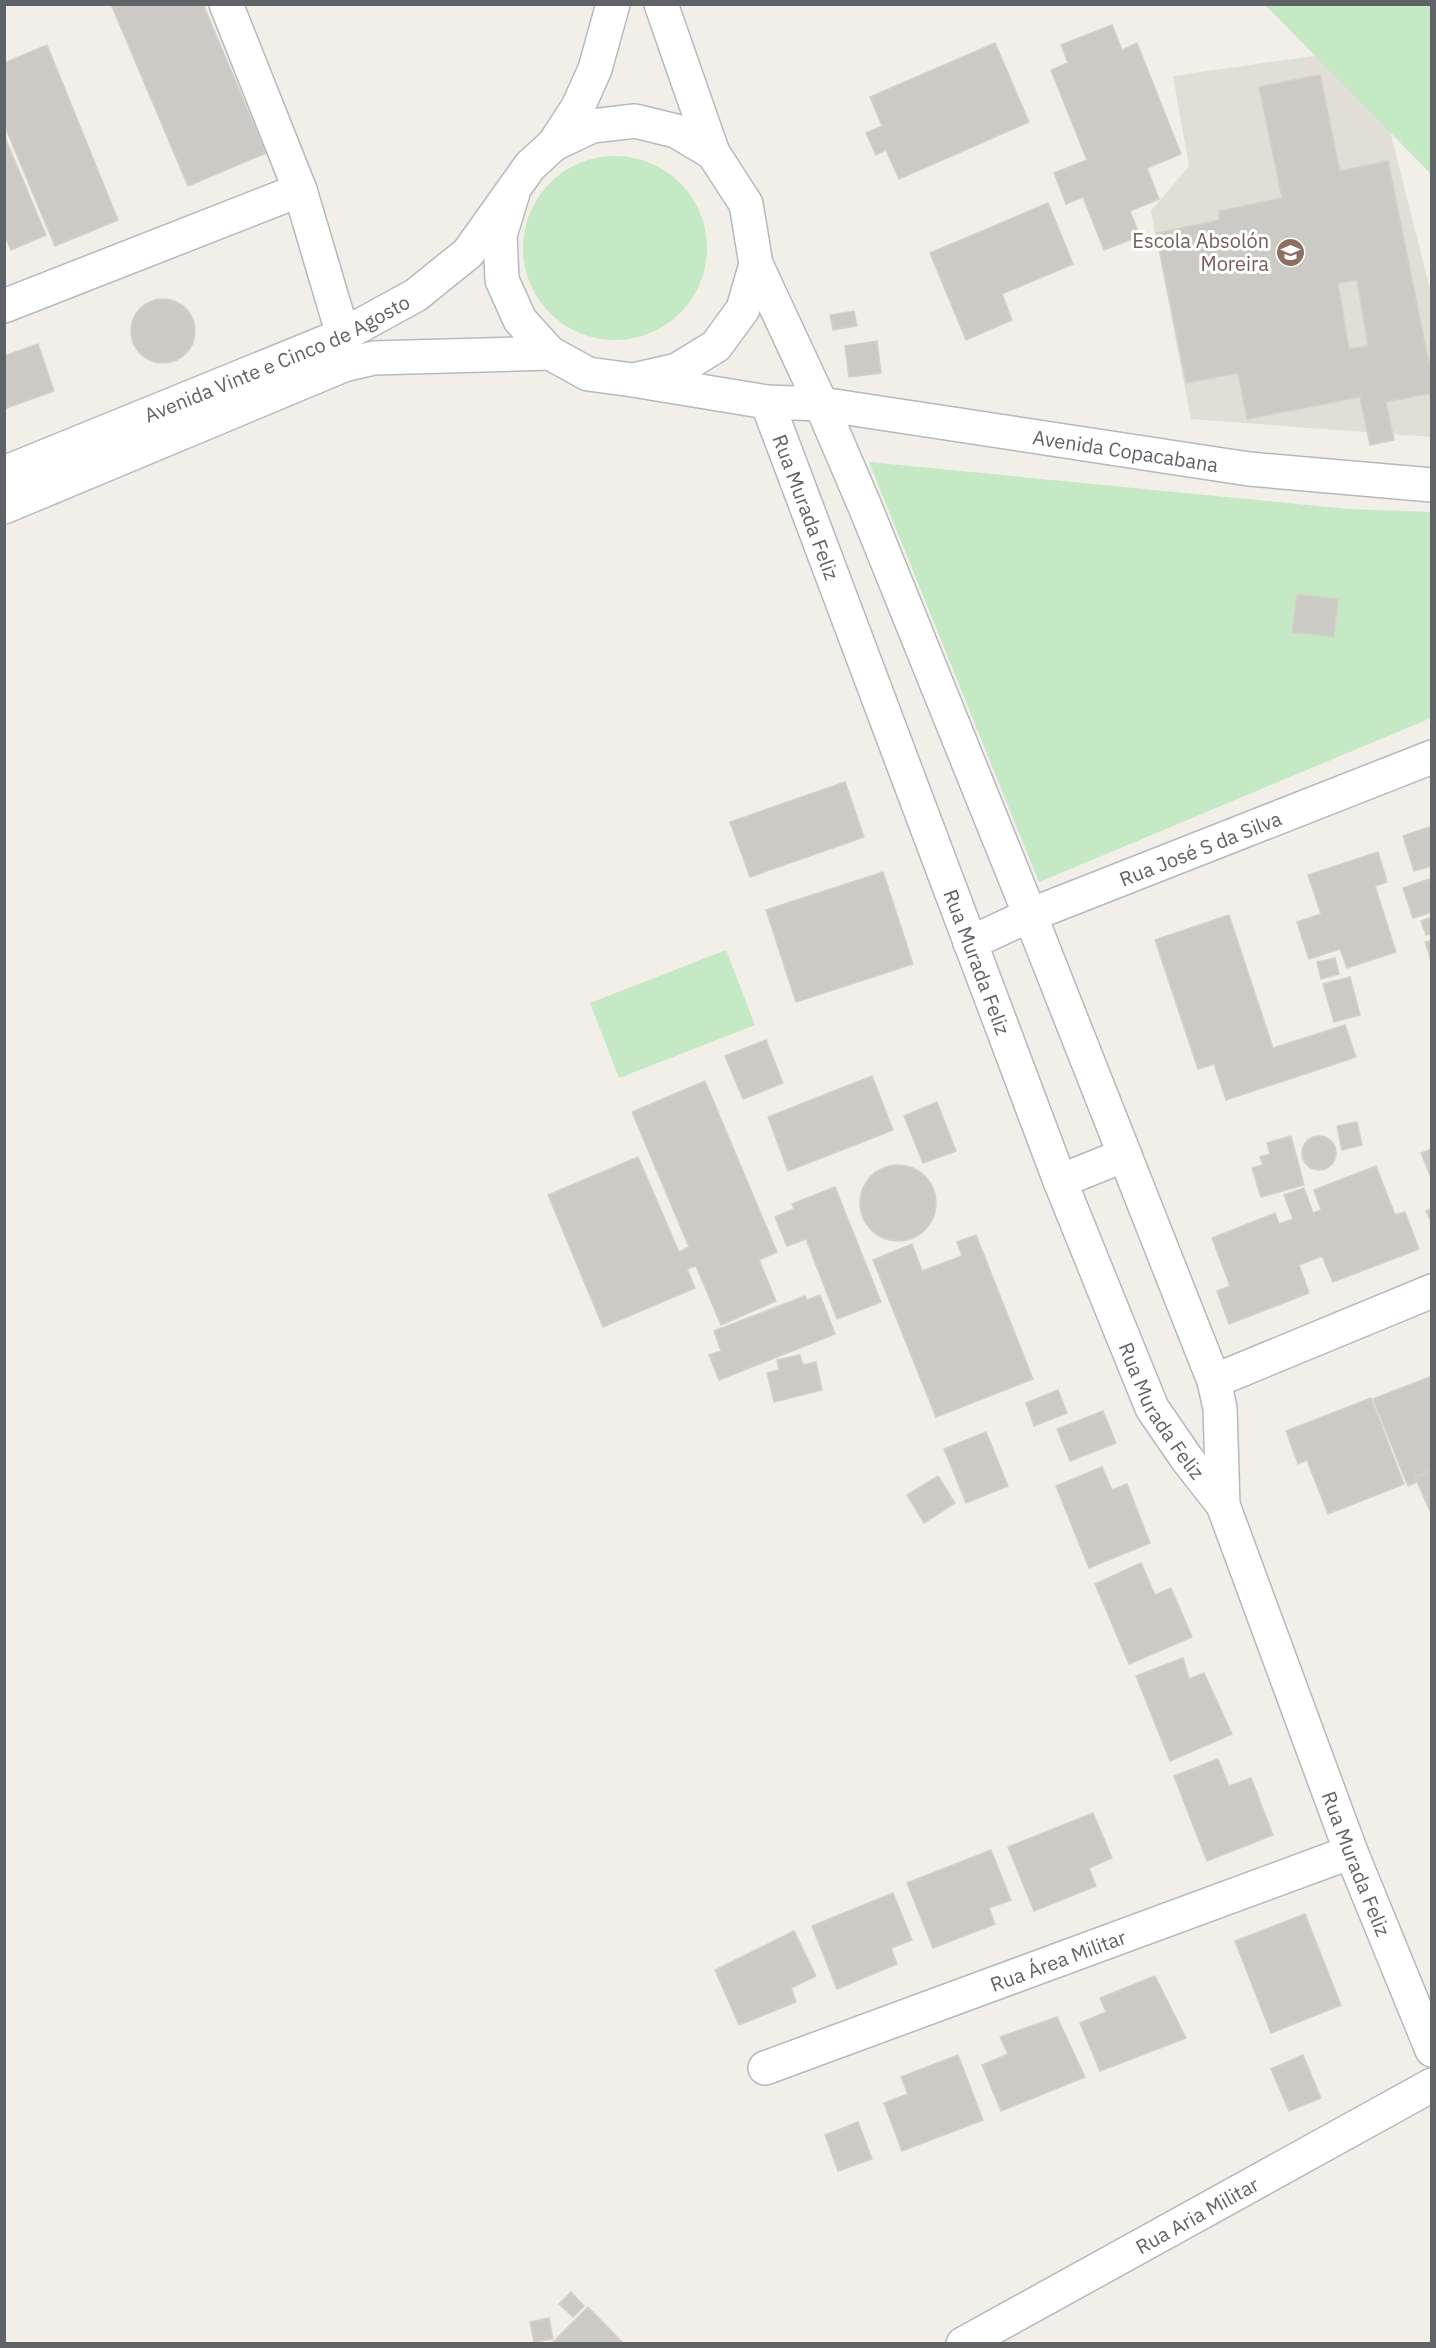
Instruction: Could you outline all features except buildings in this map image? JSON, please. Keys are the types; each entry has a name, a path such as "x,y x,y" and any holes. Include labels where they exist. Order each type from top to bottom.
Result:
{"street":[{"path":"226,4 300,190 343,335"},
{"name":"Avenida Vinte e Cinco de Agosto","path":"4,473 343,335 416,295 468,253 513,193 530,166 554,144 578,107 595,69 613,4"},
{"name":"Avenida Vinte e Cinco de Agosto","path":"513,193 500,235 502,280 520,320 550,353 588,374 633,380 677,370 716,346 743,309 756,264 746,204 713,153 661,4"},
{"name":"Avenida Vinte e Cinco de Agosto","path":"554,144 592,126 635,121 676,131 713,153"},
{"path":"4,306 300,190"},
{"name":"Rua Murada Feliz","path":"756,264 821,404 1030,915 1214,1381 1220,1408 1223,1505 1351,1852 1431,2050"},
{"name":"Avenida Vinte e Cinco de Agosto","path":"4,507 344,364 374,358 550,353"},
{"name":"Rua Murada Feliz","path":"633,380 767,402 821,404"},
{"name":"Rua Murada Feliz","path":"767,402 1060,1181 1152,1408 1186,1460 1223,1505"},
{"name":"Avenida Copacabana","path":"821,404 1249,469 1431,485"},
{"name":"Rua José S da Silva","path":"970,943 1030,915 1431,757"},
{"path":"1060,1181 1125,1155"},
{"path":"1214,1381 1431,1291"},
{"name":"Rua Área Militar","path":"765,2068 1351,1852"},
{"name":"Rua Aria Militar","path":"963,2343 1431,2085"}],"shaded area":[{"name":"Escola Absolón Moreira","path":"1369,48 1431,293 1431,437 1191,419 1151,211 1189,166 1173,76"}],"green space":[{"path":"1265,5 1431,5 1431,174 1282,22"},
{"path":"615,156 650,163 680,183 700,213 707,248 700,283 680,313 650,333 615,340 580,333 550,313 530,283 523,248 530,213 550,183 580,163"},
{"path":"869,462 1348,509 1431,512 1431,718 1039,882"},
{"path":"726,950 755,1025 619,1078 590,1003"}],"place":[{"name":"Escola Absolón Moreira","path":"1290,252"}]}
